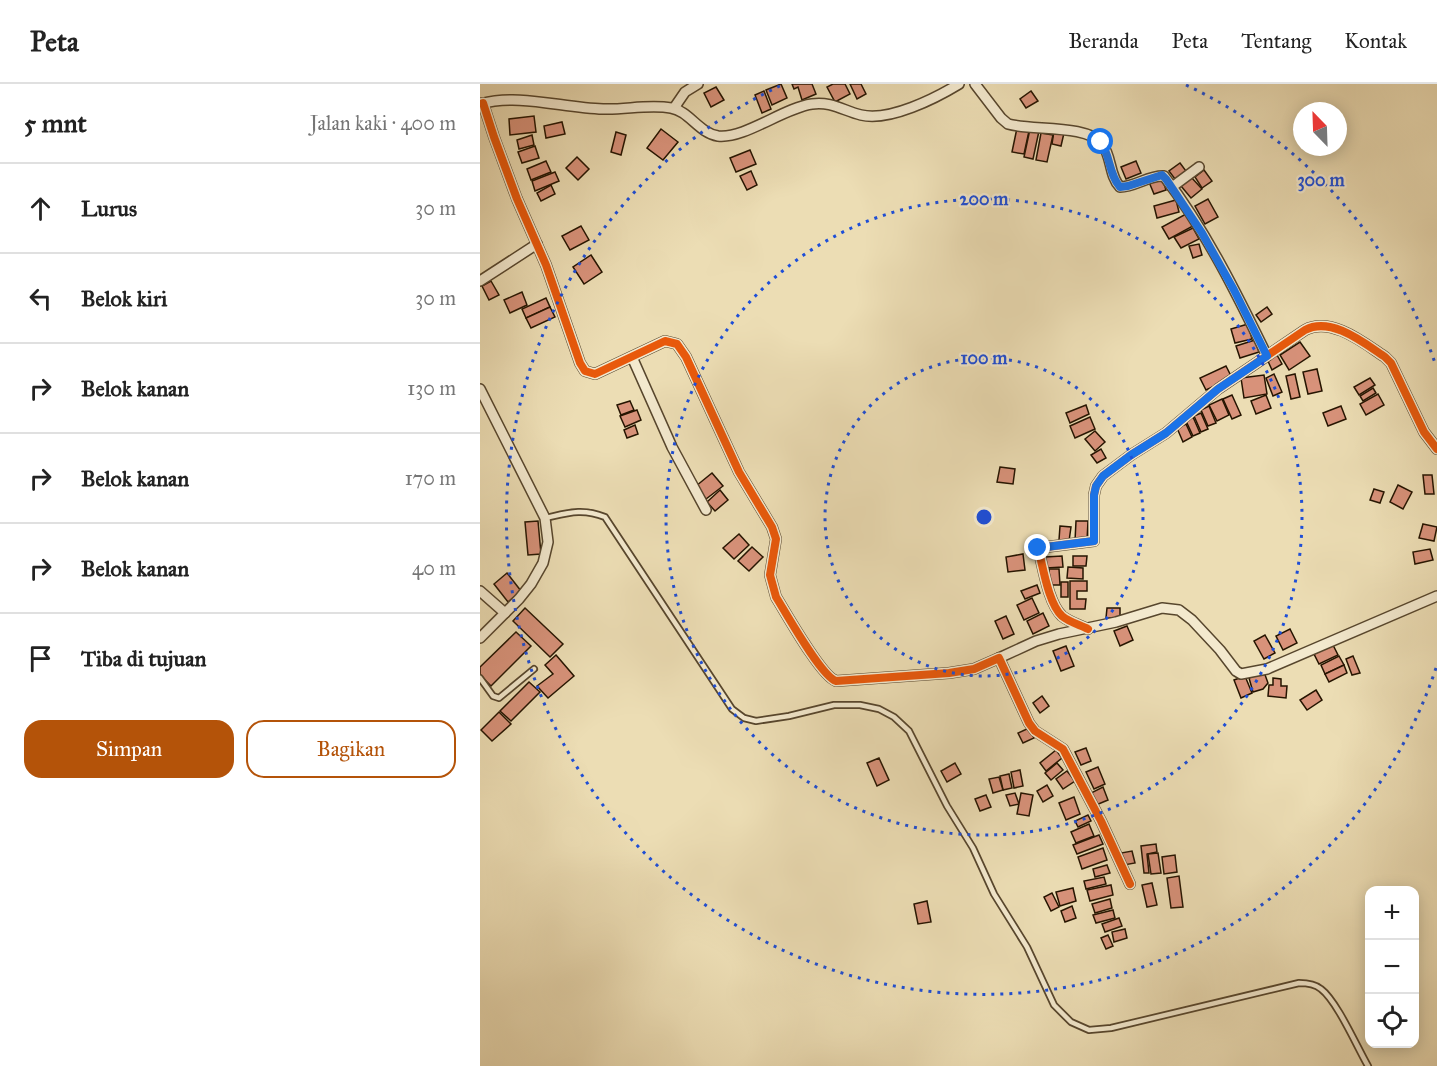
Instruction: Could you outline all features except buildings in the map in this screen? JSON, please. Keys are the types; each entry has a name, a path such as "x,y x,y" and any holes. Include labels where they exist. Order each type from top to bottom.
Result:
{"street":[{"path":"674,108 685,92 698,84"},
{"path":"959,84 930,100 885,114 870,117 858,115 833,104 813,104 797,108 730,135 718,136 711,134 674,108 583,108 514,99 482,104 546,265 576,353 585,371 595,374 665,341 676,344 686,357 739,472 774,533 775,551 770,575 776,597 830,680 949,673 974,669 1036,641 1162,608 1179,610 1192,620 1220,650 1236,672 1248,674 1276,666 1437,596"},
{"path":"975,84 1008,124 1092,135 1104,147 1120,187 1162,175 1202,233 1267,356"},
{"path":"1172,187 1199,167"},
{"path":"480,281 537,244"},
{"path":"1088,629 1068,620 1055,606 1038,548 1094,541 1094,495 1096,486 1103,476 1166,433 1218,389 1312,326 1335,328 1367,345 1391,363 1424,432 1437,449"},
{"path":"632,357 672,447 706,510"},
{"path":"480,389 545,518 548,542 543,563 531,584 480,638"},
{"path":"480,591 506,613"},
{"path":"999,658 1029,723 1035,731 1063,749 1101,821 1130,884"}],"lane":[{"path":"545,518 574,511 590,512 605,517 732,709 744,718 756,721 770,720 834,705 860,705 879,709 894,717 909,731 947,806 973,848 994,894 1027,947 1054,1005 1071,1022 1089,1030 1111,1028 1299,983 1312,984 1322,989 1331,999 1368,1066"},
{"path":"480,678 493,696 499,698 534,669"}],"cycle path":[{"path":"483,103 517,199 546,265 580,363 585,371 595,374 665,341 677,344 686,357 739,472 772,527 776,539 770,575 776,597 822,668 836,681 949,673 974,669 999,658 1029,723 1035,731 1063,749 1101,821 1130,884"},
{"path":"1088,629 1071,622 1057,610 1050,594 1038,548 1094,541 1094,495 1096,486 1103,476 1166,433 1218,389 1305,330 1326,326 1336,329 1347,333 1385,357 1391,363 1424,432 1437,449"}],"route":[{"path":"1038,548 1094,541 1094,495 1096,486 1103,476 1166,433 1208,396 1267,356 1202,233 1164,176 1120,187 1101,142"}]}
